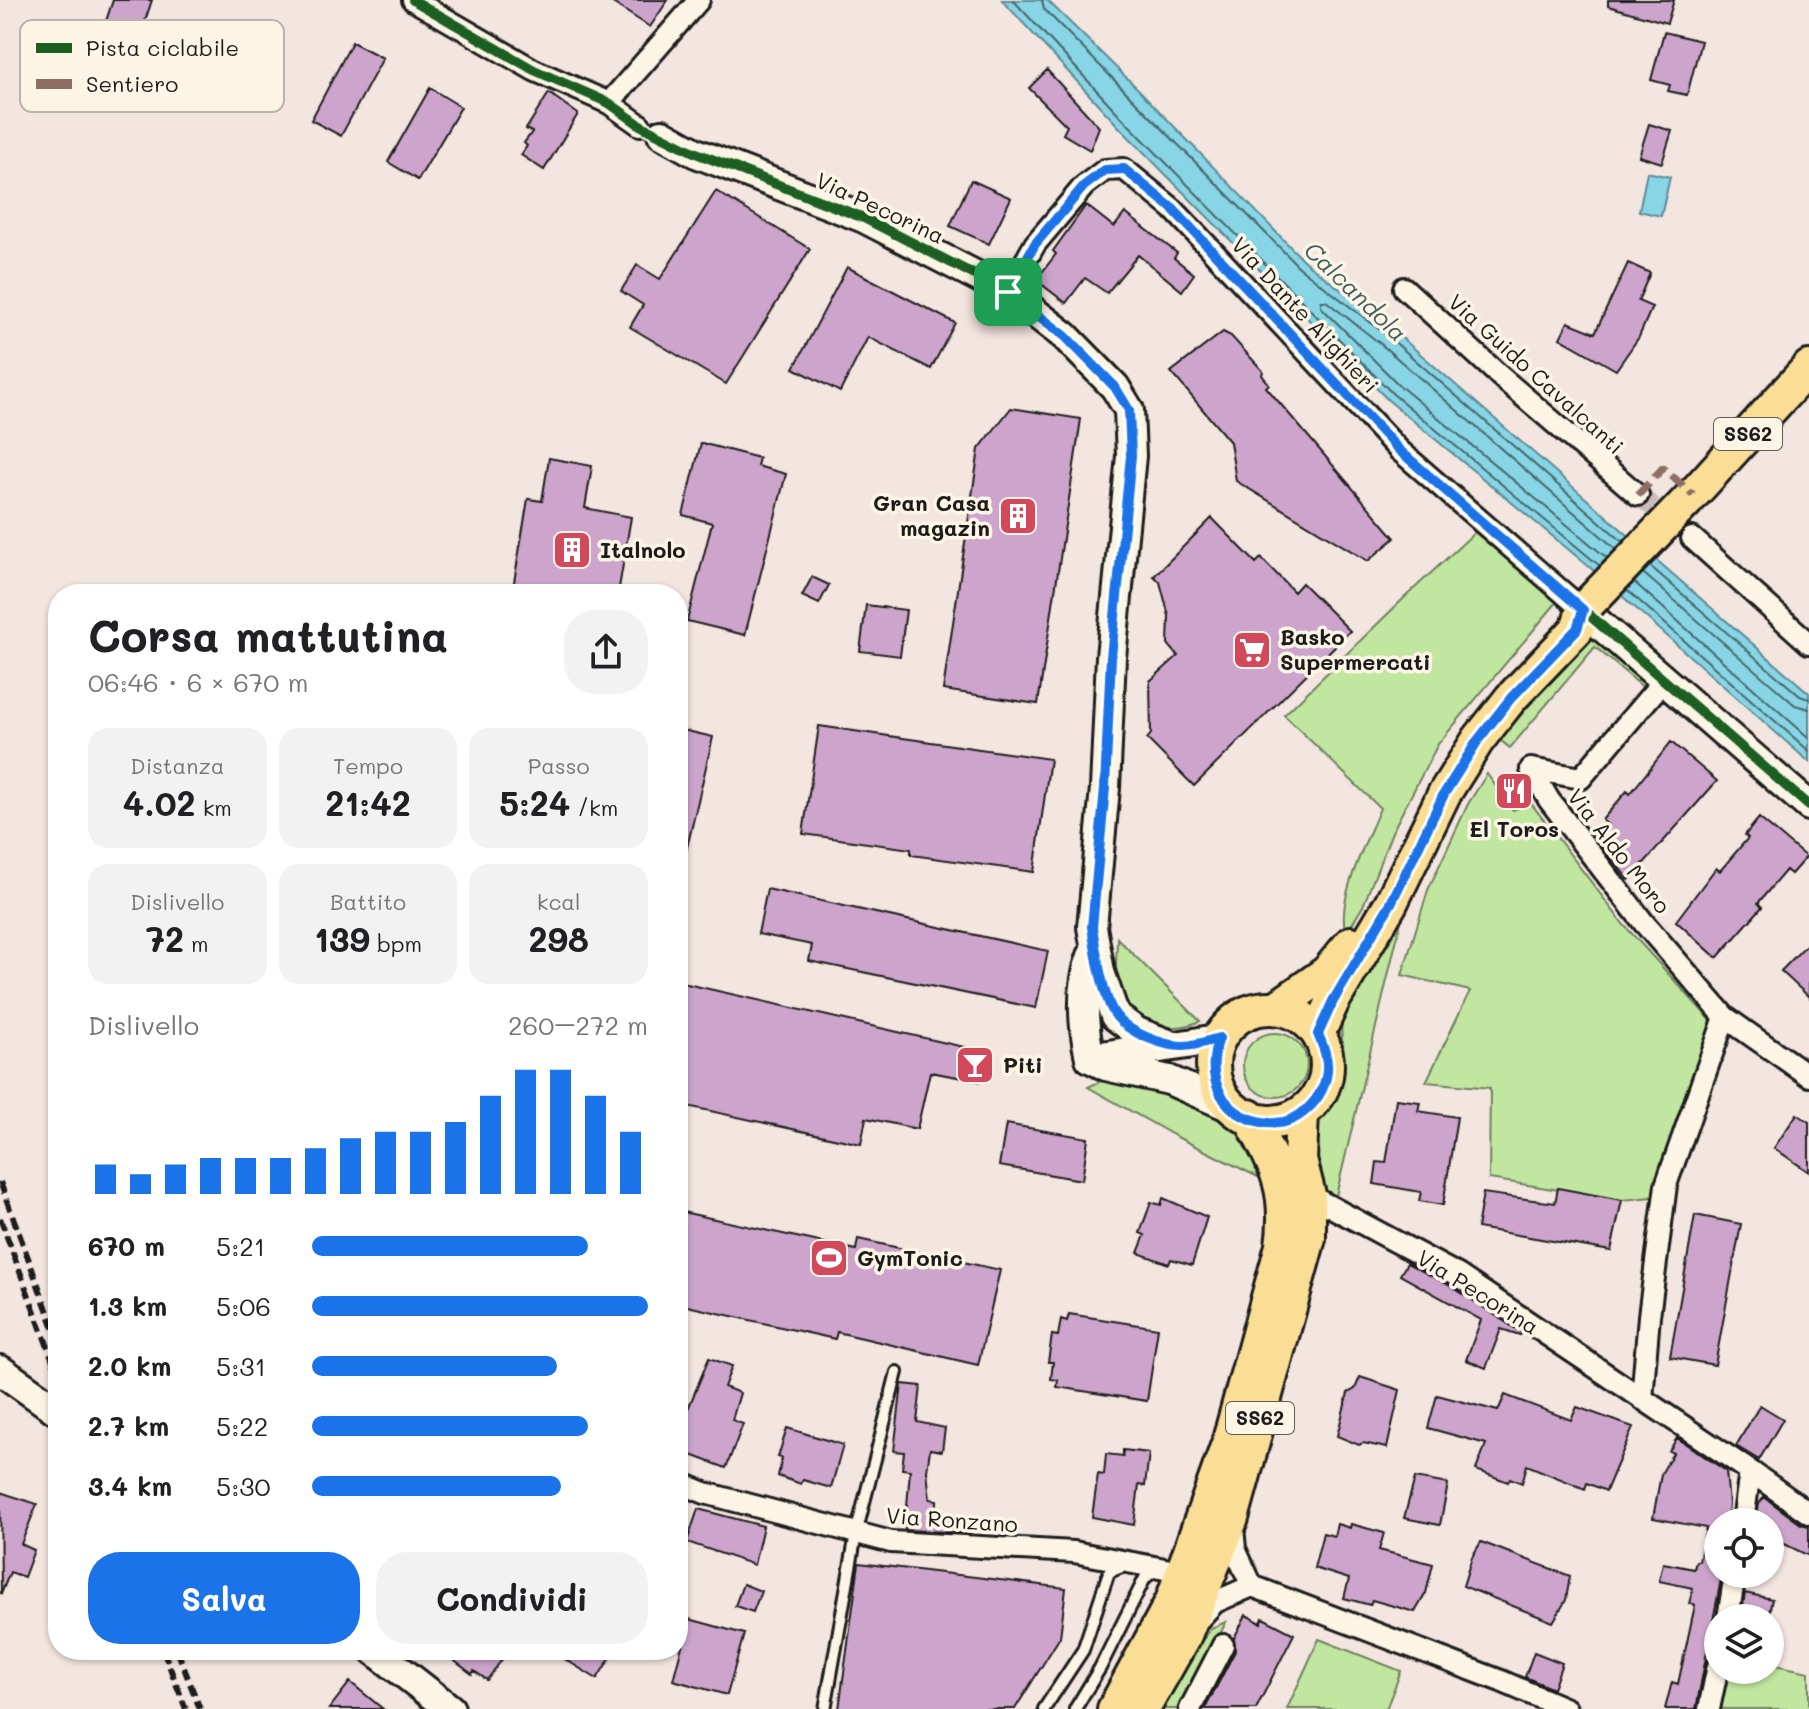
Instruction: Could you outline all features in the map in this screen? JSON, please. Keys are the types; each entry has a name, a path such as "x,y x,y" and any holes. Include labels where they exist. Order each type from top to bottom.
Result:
{"main road":[{"name":"SS62","path":"1276,1008 1327,972 1352,942 1374,907 1429,798 1465,740 1499,694 1563,619 1586,607 1809,367"},
{"name":"SS62","path":"1318,1034 1333,1001 1391,903 1444,794 1478,740 1511,698 1577,629 1586,607"},
{"path":"1114,1709 1172,1601 1170,1570 1228,1444 1282,1246 1286,1218 1279,1173 1238,1111 1216,1087 1212,1070 1213,1054 1219,1038 1243,1014 1276,1008 1307,1022 1318,1034 1325,1051 1325,1077 1315,1101 1302,1113 1286,1121 1269,1123 1238,1111"},
{"name":"SS62","path":"1143,1709 1185,1635 1232,1518 1309,1238 1309,1195 1300,1160 1302,1113"}],"street":[{"name":"Via Pecorina","path":"413,0 534,70 609,103 696,153 864,218 1008,292 1065,336 1115,387 1129,410 1131,456 1111,657 1105,788 1092,927 1100,972 1115,1016 1137,1032 1171,1045"},
{"path":"609,103 699,0"},
{"name":"Via Dante Alighieri","path":"1008,292 1035,244 1084,186 1105,170 1124,169 1173,209 1399,450 1586,607"},
{"name":"Via Guido Cavalcanti","path":"1404,288 1638,495"},
{"path":"1692,538 1809,643"},
{"path":"1586,607 1664,680 1809,806"},
{"name":"Via Aldo Moro","path":"1664,680 1581,778 1531,769 1549,800 1644,923 1725,1017 1809,1076"},
{"name":"Via Pecorina","path":"1095,948 1087,969 1085,1015 1090,1058 1171,1045 1186,1046 1219,1038"},
{"path":"1642,1399 1666,1185 1725,1017"},
{"path":"1090,1058 1106,1066 1169,1080 1238,1111"},
{"name":"Via Pecorina","path":"1309,1195 1458,1275 1809,1513"},
{"path":"0,1370 48,1404"},
{"path":"1745,1508 1750,1471"},
{"name":"Via Ronzano","path":"688,1486 891,1542 1074,1552 1170,1570"},
{"path":"1232,1518 1235,1549 1252,1586"},
{"path":"1185,1635 1215,1602 1252,1586 1566,1709"},
{"path":"1190,1709 1223,1645"},
{"path":"387,1660 450,1709"},
{"path":"1709,1709 1714,1684"}],"lane":[{"path":"825,1709 856,1534 897,1372"},
{"path":"1044,1709 1083,1650 1109,1572 1133,1562"},
{"path":"1075,1709 1100,1668 1145,1578 1170,1570"}],"green space":[{"path":"1475,532 1557,602 1438,744 1392,832 1363,906 1346,934 1344,920 1348,888 1380,808 1284,715"},
{"path":"1592,630 1651,679 1644,688 1595,647 1510,748 1500,740"},
{"path":"1487,774 1513,810 1530,802 1624,925 1714,1024 1653,1197 1622,1200 1489,1179 1490,1088 1426,1082 1470,991 1402,975 1428,890 1468,804"},
{"path":"1405,904 1335,1200 1321,1190 1310,1133 1342,1078 1341,1026 1344,1009"},
{"path":"1117,938 1200,1021 1176,1027 1163,1026 1140,1018 1131,1010 1118,988"},
{"path":"1275,1033 1293,1039 1301,1047 1307,1065 1301,1083 1293,1091 1275,1097 1257,1091 1249,1083 1243,1065 1249,1047 1257,1039"},
{"path":"1105,1079 1141,1083 1223,1115 1247,1141 1263,1169 1260,1178 1177,1137 1088,1087"},
{"path":"1226,1622 1183,1709 1160,1709 1211,1628"},
{"path":"1319,1639 1401,1671 1386,1709 1287,1709"},
{"path":"1784,1667 1809,1672 1809,1709 1720,1709 1726,1684 1784,1684"}],"water":[{"name":"Calcandola","path":"1002,0 1047,0 1139,90 1304,261 1394,331 1809,693 1809,762 1586,564 1388,400 1120,128"},
{"path":"1647,172 1670,177 1661,216 1639,211"}],"building":[{"path":"113,0 152,0 145,20 106,20"},
{"path":"608,0 668,0 650,27"},
{"path":"1608,0 1674,0 1667,23 1608,6"},
{"path":"1664,32 1701,41 1687,95 1668,91 1670,85 1651,80"},
{"path":"352,42 383,58 341,136 311,120"},
{"path":"1047,70 1099,127 1090,150 1063,134 1067,126 1029,88"},
{"path":"430,88 461,107 418,180 388,162"},
{"path":"549,93 578,114 544,170 521,155 527,146 524,143 532,132 526,129"},
{"path":"1649,124 1672,131 1662,163 1639,156"},
{"path":"971,180 1011,198 989,244 950,226"},
{"path":"716,191 810,249 726,384 630,327 643,305 621,291 637,265 660,279"},
{"path":"1086,205 1114,227 1125,213 1177,253 1174,258 1194,274 1182,291 1138,255 1107,293 1085,278 1066,303 1036,280"},
{"path":"1628,263 1650,273 1638,301 1652,307 1639,337 1616,370 1560,338 1568,322 1595,333"},
{"path":"847,267 955,323 931,369 868,337 840,392 794,368"},
{"path":"1223,332 1231,336 1263,371 1262,375 1269,384 1266,387 1395,538 1368,561 1236,481 1230,442 1171,372"},
{"name":"Gran Casa magazin","path":"1011,408 1081,419 1038,704 943,690 979,449"},
{"path":"701,443 759,458 757,466 786,474 745,635 688,621 712,523 683,515"},
{"name":"Italnolo","path":"549,458 592,466 585,508 631,517 620,584 514,584 528,499 542,501"},
{"name":"Basko Supermercati","path":"1212,518 1256,563 1261,558 1294,592 1302,583 1350,631 1194,786 1147,739 1151,734 1150,681 1178,656 1168,644 1169,616 1160,582 1154,576"},
{"path":"812,577 829,585 819,604 802,596"},
{"path":"866,605 906,610 900,656 860,651"},
{"path":"819,726 1050,759 1034,872 911,855 911,849 803,834"},
{"path":"688,731 713,737 688,843"},
{"path":"1671,742 1717,781 1629,880 1595,839 1608,825 1602,820 1627,791 1630,794"},
{"path":"1759,818 1806,857 1791,874 1786,870 1758,903 1762,907 1717,958 1676,921 1716,868 1720,871 1748,838 1745,835"},
{"path":"767,889 1048,951 1036,1008 809,961 812,945 758,934"},
{"path":"1809,942 1809,997 1781,971"},
{"path":"688,984 986,1052 979,1081 930,1072 917,1129 866,1118 861,1144 688,1106"},
{"path":"1396,1099 1420,1102 1418,1111 1457,1117 1443,1205 1419,1201 1421,1192 1374,1184 1377,1162 1386,1163"},
{"path":"1797,1114 1809,1122 1809,1172 1774,1148"},
{"path":"1006,1124 1088,1138 1082,1180 999,1166"},
{"path":"1558,1188 1622,1200 1611,1251 1477,1228 1483,1193 1555,1203"},
{"path":"1163,1198 1207,1217 1192,1265 1171,1259 1169,1264 1138,1253 1145,1235 1140,1233 1151,1202 1161,1205"},
{"path":"688,1213 856,1250 858,1239 1000,1270 978,1365 837,1332 835,1339 688,1306"},
{"path":"1695,1215 1741,1224 1715,1365 1670,1357"},
{"path":"1407,1263 1451,1286 1522,1333 1501,1329 1486,1368 1466,1360 1481,1320 1400,1275"},
{"path":"1069,1314 1158,1328 1147,1401 1057,1387 1058,1380 1051,1379 1053,1362 1048,1362 1052,1335 1058,1336 1061,1319 1067,1321"},
{"path":"709,1358 732,1366 724,1387 740,1393 732,1420 743,1424 726,1468 688,1454 688,1409"},
{"path":"1360,1377 1400,1390 1387,1448 1363,1443 1359,1445 1337,1436 1348,1393 1355,1389"},
{"path":"902,1384 921,1386 917,1422 945,1428 942,1451 930,1449 927,1471 930,1499 937,1500 937,1514 968,1516 967,1533 905,1530 910,1470 902,1469 904,1452 894,1451"},
{"path":"1437,1395 1498,1411 1505,1395 1571,1420 1577,1407 1633,1427 1606,1491 1587,1483 1585,1489 1527,1465 1522,1483 1510,1478 1508,1482 1476,1470 1486,1444 1428,1428"},
{"path":"1760,1405 1783,1419 1759,1460 1736,1446"},
{"path":"787,1428 843,1445 831,1488 803,1480 801,1484 778,1476 782,1458 778,1457"},
{"path":"1677,1438 1726,1471 1729,1508 1704,1508 1704,1528 1653,1518 1661,1474 1673,1453 1669,1451"},
{"path":"1123,1450 1149,1453 1145,1486 1139,1485 1134,1525 1092,1517 1098,1474 1104,1475 1106,1454 1123,1456"},
{"path":"1415,1478 1448,1484 1440,1525 1404,1518"},
{"path":"0,1492 37,1504 21,1544 34,1550 24,1577 10,1572 1,1594"},
{"path":"1764,1497 1779,1508 1758,1508"},
{"path":"698,1509 763,1526 754,1565 688,1542"},
{"path":"1784,1512 1809,1526 1809,1556 1784,1544"},
{"path":"1337,1524 1350,1528 1351,1524 1384,1533 1379,1550 1433,1564 1426,1593 1415,1612 1372,1600 1370,1605 1344,1598 1349,1579 1314,1568 1323,1533 1334,1536"},
{"path":"1704,1537 1704,1588 1719,1588 1716,1604 1704,1604 1704,1667 1696,1709 1665,1709 1672,1682 1678,1684 1695,1605 1689,1604 1693,1588 1659,1581 1663,1563 1694,1569 1696,1561 1699,1561"},
{"path":"1481,1542 1570,1576 1566,1600 1553,1622 1463,1586 1472,1557"},
{"path":"859,1563 1066,1588 1060,1637 1015,1709 839,1709"},
{"path":"743,1584 761,1591 753,1612 735,1606"},
{"path":"1745,1593 1772,1599 1771,1604 1743,1604"},
{"path":"1246,1615 1261,1623 1263,1618 1294,1634 1256,1709 1205,1709 1235,1651 1234,1638"},
{"path":"689,1619 744,1634 727,1695 673,1680 678,1660 688,1660"},
{"path":"1534,1652 1562,1663 1553,1689 1525,1677"},
{"path":"453,1660 502,1660 487,1680 474,1671 472,1674"},
{"path":"566,1660 609,1660 597,1679"},
{"path":"350,1682 383,1709 329,1709"}],"tunnel":[{"path":"1638,495 1692,538"}],"railway":[{"path":"0,1182 48,1312"},
{"path":"0,1218 48,1347"},
{"path":"167,1660 186,1709"},
{"path":"181,1660 200,1709"}],"marked path":[{"path":"1638,495 1663,468 1693,495"}],"cycle path":[{"path":"413,0 534,70 609,103 640,125 696,153 864,218 1008,292 1065,336 1115,387 1129,410 1131,456 1111,657 1105,788 1092,927 1100,972 1115,1016 1137,1032 1171,1045"},
{"path":"1008,292 1035,244 1084,186 1105,170 1124,169 1173,209 1399,450 1809,806"}],"place":[{"name":"Gran Casa magazin","path":"1018,516"},
{"name":"Italnolo","path":"572,550"},
{"name":"Basko Supermercati","path":"1252,650"},
{"name":"El Toros","path":"1514,791"},
{"name":"Piti","path":"975,1065"},
{"name":"GymTonic","path":"829,1258"}],"route":[{"path":"1124,169 1173,209 1399,450 1583,610 1577,629 1511,698 1478,740 1444,794 1391,903 1333,1001 1318,1034 1325,1051 1327,1069 1323,1086 1315,1101 1302,1113 1286,1121 1269,1123 1228,1106 1216,1087 1212,1070 1213,1054 1219,1038 1186,1046 1171,1045 1137,1032 1115,1016 1100,972 1092,927 1105,788 1111,657 1131,456 1129,410 1115,387 1065,336 1008,292 1035,244 1084,186 1105,170 1124,169"}]}
